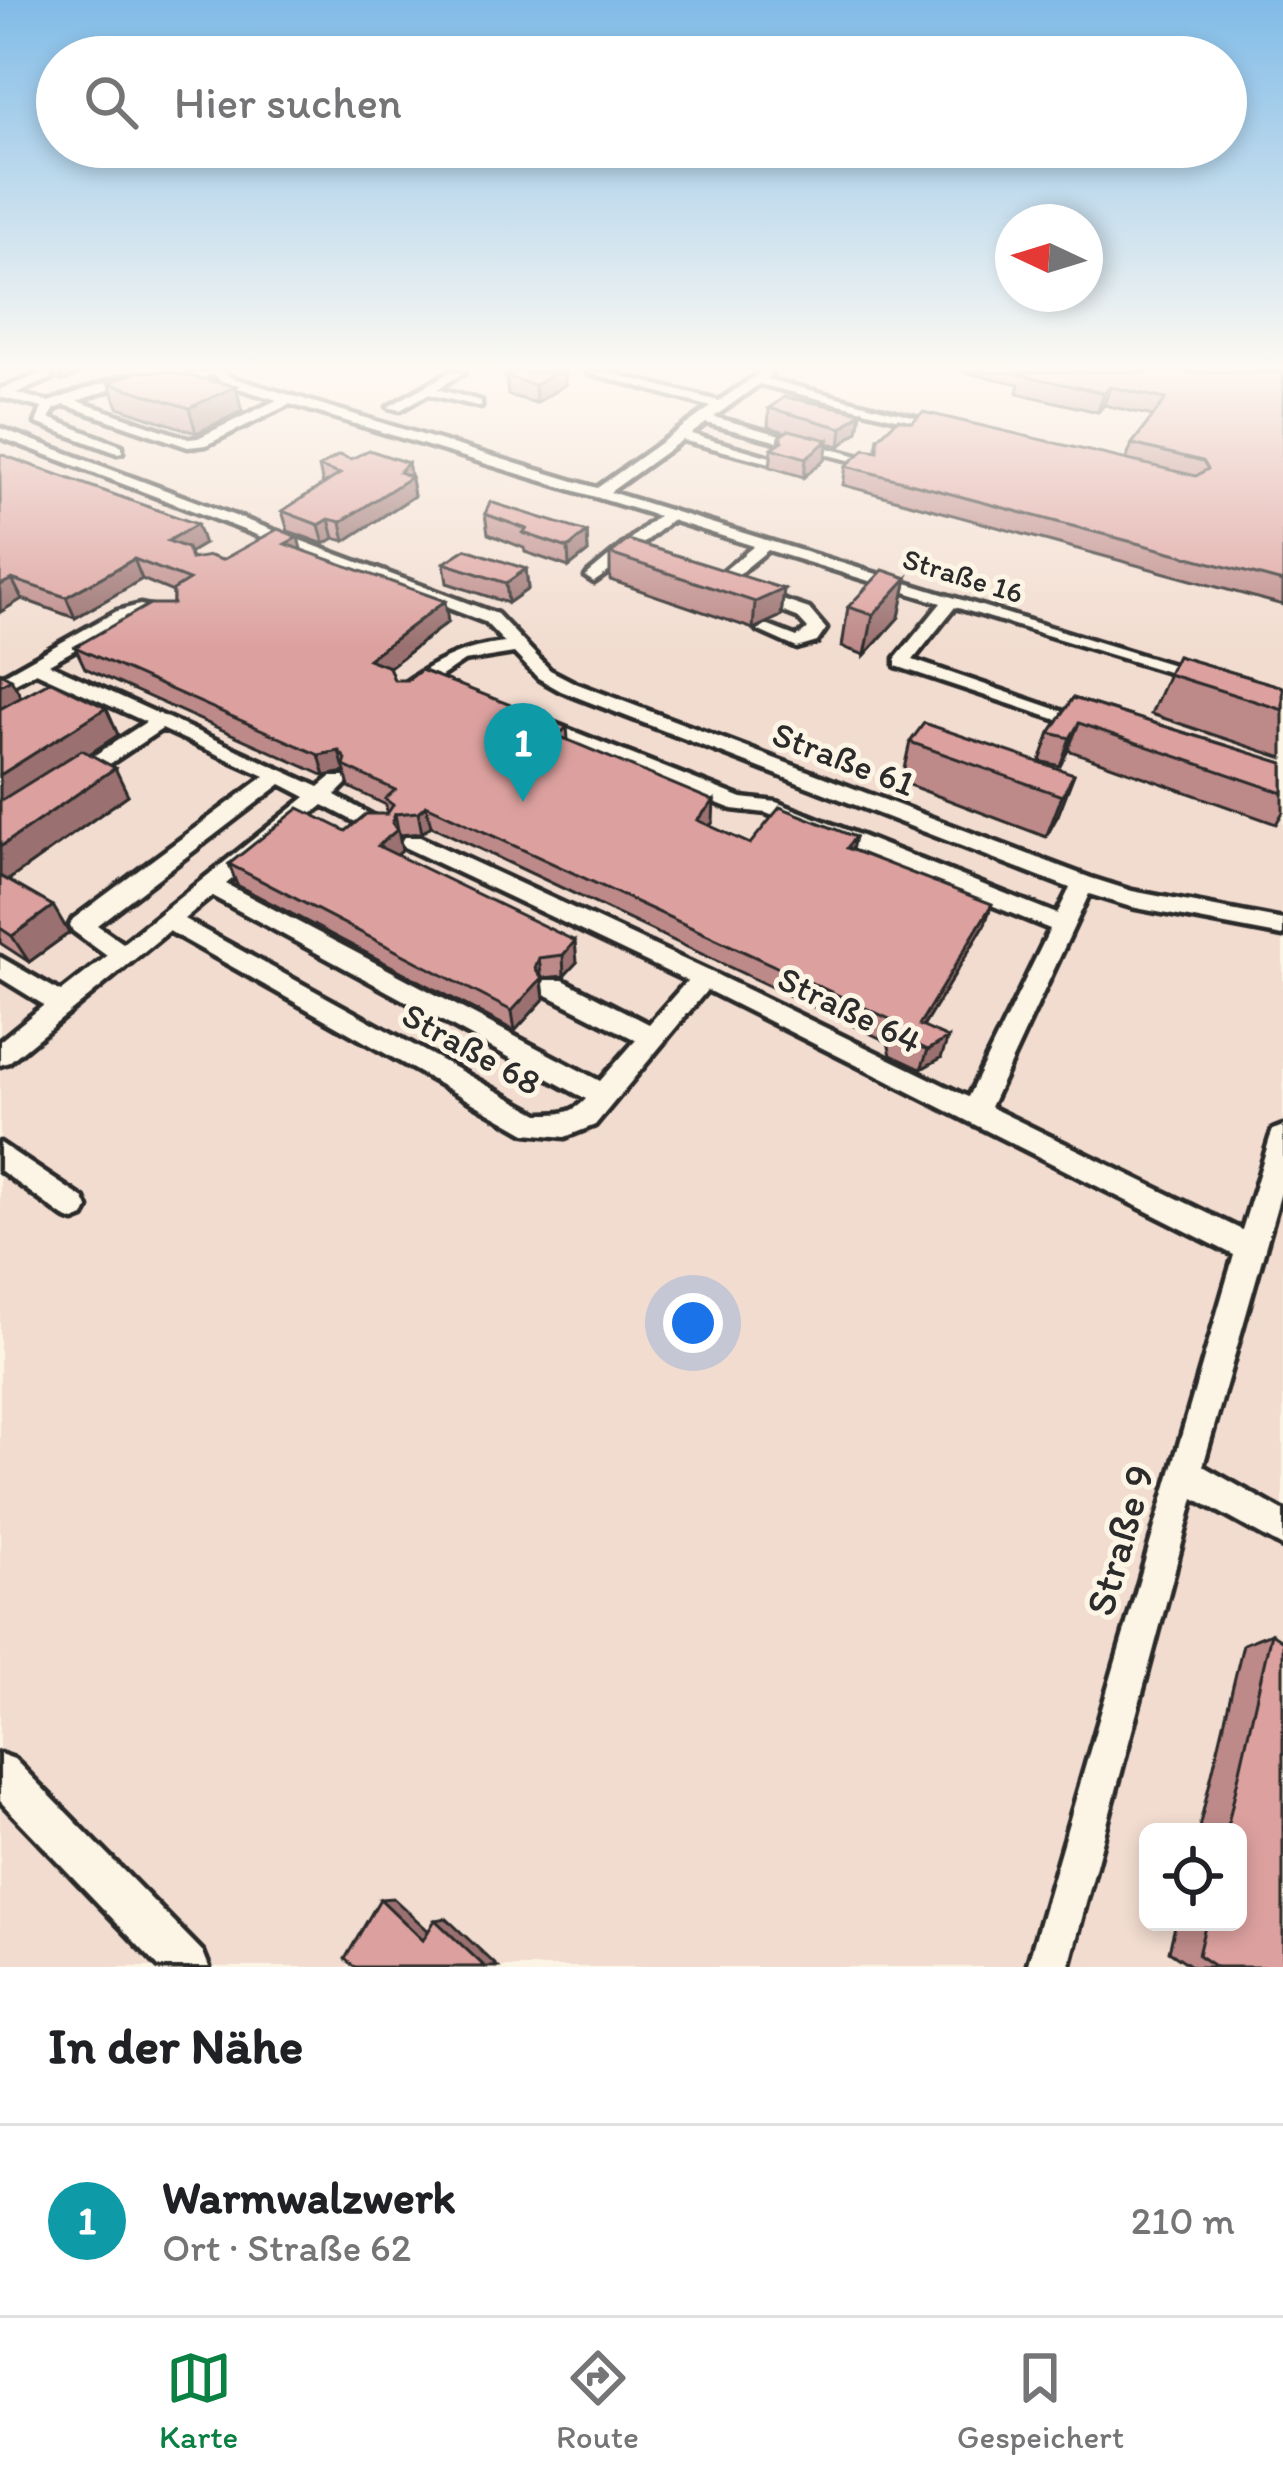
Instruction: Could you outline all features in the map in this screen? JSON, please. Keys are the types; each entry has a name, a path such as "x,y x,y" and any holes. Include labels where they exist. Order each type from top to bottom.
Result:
{"street":[{"name":"Straße 61","path":"90,464 491,618 544,674 568,686 1083,884 1131,899 1283,928"},
{"name":"Straße 16","path":"503,464 1220,682"},
{"path":"599,493 641,464"},
{"path":"594,577 668,515"},
{"path":"254,544 270,535"},
{"path":"717,583 766,544"},
{"path":"306,570 328,555"},
{"path":"621,555 659,566"},
{"path":"698,578 803,613 817,629 811,638 797,643 766,630"},
{"path":"382,597 403,582"},
{"path":"951,601 902,662 1114,731"},
{"path":"0,685 123,615 140,610 171,617"},
{"path":"423,686 451,657 484,648 519,648"},
{"path":"36,664 280,775 329,788 382,827"},
{"path":"61,697 81,685"},
{"path":"528,720 739,804 769,807 1063,925"},
{"path":"53,791 160,721"},
{"path":"126,957 81,925 280,775"},
{"path":"769,807 797,775"},
{"path":"0,1055 210,885 268,849 329,788"},
{"name":"Straße 64","path":"412,842 704,978 1252,1249"},
{"path":"975,1110 1083,884"},
{"path":"210,885 604,1096"},
{"name":"Straße 68","path":"168,920 535,1125 565,1126 586,1117 704,978"},
{"path":"0,966 63,1005"},
{"path":"554,988 654,1038"},
{"name":"Straße 9","path":"1048,1967 1184,1474 1283,1138"},
{"path":"0,1155 74,1208"},
{"path":"1184,1474 1283,1531"},
{"path":"0,1773 188,1967"}],"shaded area":[{"path":"0,464 1283,464 1283,1967 0,1967"}],"building":[{"path":"0,464 28,464 197,524 168,541 187,548 191,559 210,556 222,560 278,529 298,537 285,544 445,601 368,659 389,667 394,680 408,680 421,670 567,727 558,736 714,801 697,820 750,844 780,807 855,837 847,848 992,904 919,1025 948,1038 928,1050 897,1035 894,1021 426,805 418,812 395,814 392,823 397,830 378,846 575,941 563,955 539,958 535,968 542,978 512,1011 229,864 299,808 346,831 366,814 387,814 393,805 385,799 395,790 344,766 346,759 339,751 319,755 75,647 150,604 173,604 173,590 189,580 134,559 66,597 12,579 0,585"},
{"path":"407,464 399,472 411,477 341,522 329,519 319,525 282,511 340,474 319,467"},
{"path":"1144,464 1196,476 1208,469 1205,464 1283,464 1283,582 846,466"},
{"path":"490,502 587,532 568,548 485,514"},
{"path":"628,540 784,589 755,602 610,554"},
{"path":"466,549 526,569 506,583 444,563"},
{"path":"883,570 907,578 873,615 848,607"},
{"path":"1177,656 1283,687 1283,710 1168,674"},
{"path":"51,681 106,708 0,775 0,709"},
{"path":"1073,698 1283,763 1283,793 1079,723 1070,738 1050,733"},
{"path":"924,723 1074,774 1062,796 910,742"},
{"path":"82,750 115,768 0,847 0,801"},
{"path":"0,876 53,906 12,936 0,928"},
{"path":"1271,1633 1283,1641 1283,1967 1216,1967 1198,1955 1204,1931 1247,1931 1247,1823 1228,1823"},
{"path":"380,1899 423,1940 435,1920 485,1967 354,1967 345,1959"}],"place":[{"name":"Warmwalzwerk","path":"523,802"}]}
